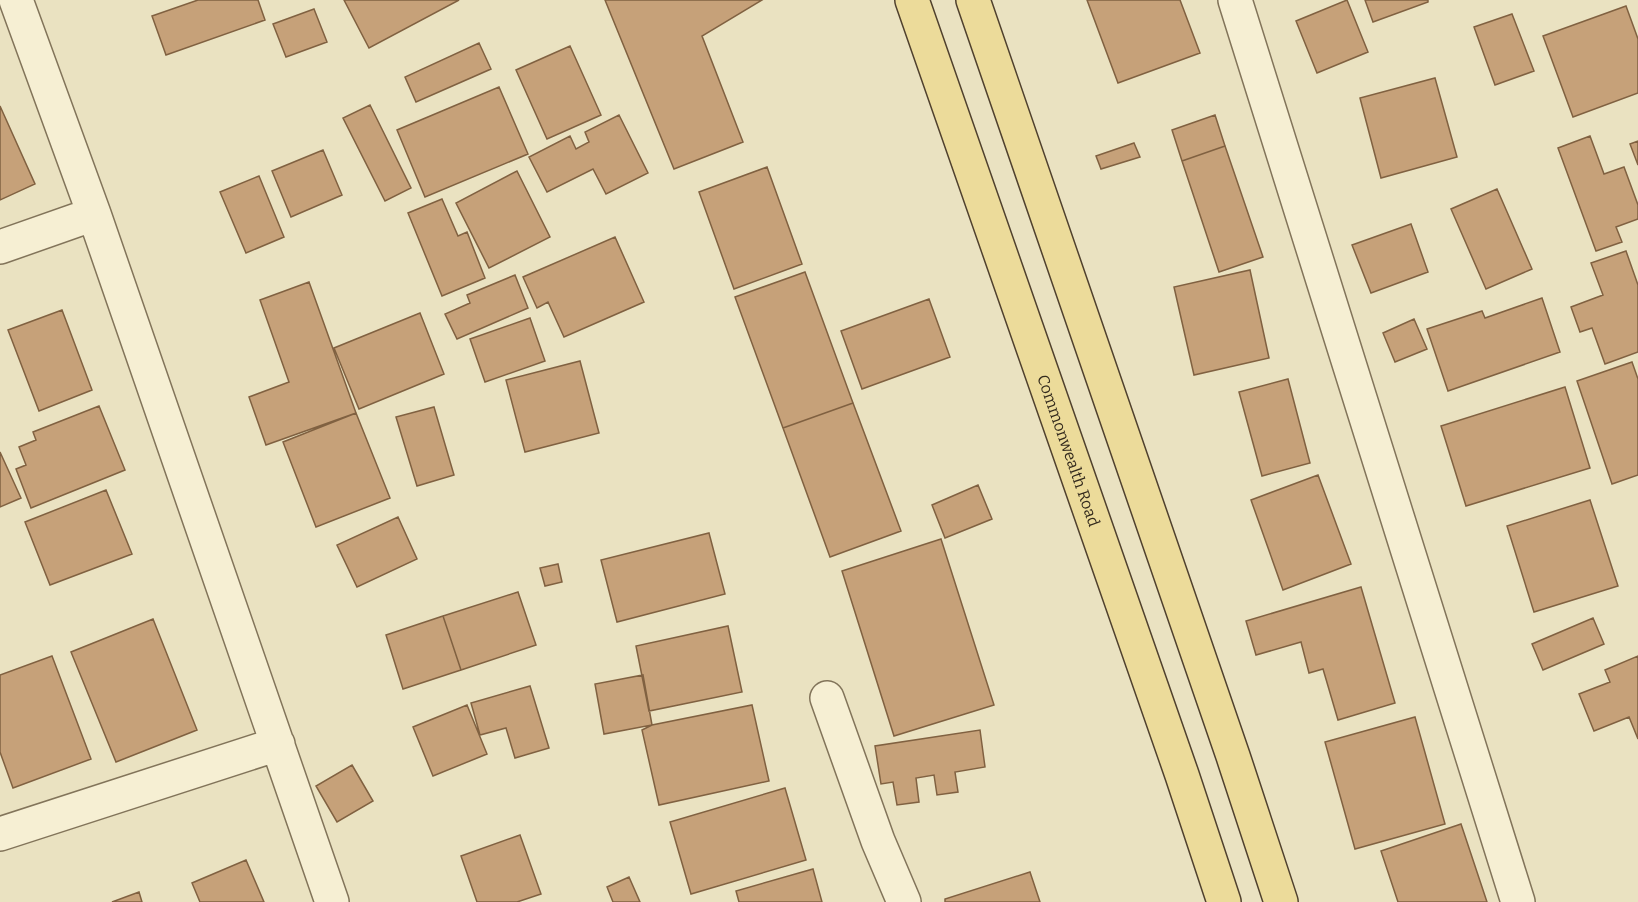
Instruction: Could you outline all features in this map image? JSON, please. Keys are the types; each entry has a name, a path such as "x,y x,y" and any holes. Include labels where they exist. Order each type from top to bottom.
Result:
{"main road":[{"name":"Commonwealth Road","path":"912,0 1182,775 1224,902"},
{"path":"973,0 1281,902"}],"street":[{"path":"16,0 94,214 332,902"},
{"path":"1235,0 1518,902"},
{"path":"0,248 94,214"},
{"path":"827,698 878,842 904,902"},
{"path":"0,834 278,744"}],"building":[{"path":"198,0 258,0 265,20 166,55 152,16"},
{"path":"344,0 459,0 369,48"},
{"path":"605,0 762,0 702,36 743,142 674,169"},
{"path":"1087,0 1180,0 1200,53 1118,83"},
{"path":"1347,0 1368,52 1317,73 1296,21"},
{"path":"1365,0 1428,0 1428,2 1373,22"},
{"path":"1626,6 1638,39 1638,93 1573,117 1543,36"},
{"path":"314,9 327,42 286,57 273,24"},
{"path":"1512,14 1534,71 1495,85 1474,27"},
{"path":"479,43 491,69 416,102 405,77"},
{"path":"570,46 601,115 547,139 516,70"},
{"path":"1435,78 1457,157 1381,178 1360,98"},
{"path":"499,87 528,154 425,197 397,130"},
{"path":"370,105 411,188 385,201 343,118"},
{"path":"0,106 35,184 0,200"},
{"path":"619,115 648,173 606,194 593,169 547,192 529,157 570,136 576,149 589,142 585,132"},
{"path":"1215,115 1225,146 1182,161 1172,130"},
{"path":"1590,136 1604,174 1624,167 1638,205 1638,219 1616,227 1622,242 1596,251 1558,148"},
{"path":"1638,141 1638,165 1630,144"},
{"path":"1134,143 1140,157 1101,169 1096,156"},
{"path":"1225,146 1263,257 1219,272 1182,161"},
{"path":"323,150 342,195 291,217 272,171"},
{"path":"767,167 802,264 734,289 699,192"},
{"path":"517,171 550,237 489,268 456,203"},
{"path":"259,176 284,237 246,253 220,192"},
{"path":"1497,189 1532,269 1486,289 1451,209"},
{"path":"442,199 458,236 467,232 485,278 442,296 408,213"},
{"path":"1411,224 1428,272 1371,293 1352,245"},
{"path":"615,237 644,302 564,337 548,302 537,308 523,277"},
{"path":"1626,251 1638,285 1638,352 1605,364 1592,328 1580,332 1571,307 1603,295 1591,263"},
{"path":"1250,270 1269,358 1194,375 1174,287"},
{"path":"805,272 853,403 783,428 735,297"},
{"path":"515,275 528,308 457,339 445,314 470,303 467,295"},
{"path":"309,282 356,413 266,445 249,397 289,382 260,300"},
{"path":"1542,298 1560,352 1448,391 1427,329 1482,311 1485,318"},
{"path":"929,299 950,357 862,389 841,331"},
{"path":"62,310 92,390 39,411 8,330"},
{"path":"420,313 444,374 359,409 334,348"},
{"path":"530,318 545,361 485,382 470,339"},
{"path":"1414,319 1427,349 1395,362 1383,333"},
{"path":"580,361 599,433 525,452 506,380"},
{"path":"1632,362 1638,379 1638,475 1612,484 1577,381"},
{"path":"1288,379 1310,463 1262,476 1239,392"},
{"path":"1565,387 1590,468 1466,506 1441,426"},
{"path":"853,403 901,531 830,557 783,428"},
{"path":"99,406 125,470 31,508 16,469 26,465 19,447 36,440 33,432"},
{"path":"434,407 454,475 417,486 396,417"},
{"path":"356,413 390,498 316,527 283,442"},
{"path":"0,452 21,498 0,507"},
{"path":"1318,475 1351,564 1283,590 1251,500"},
{"path":"978,485 992,519 945,538 932,505"},
{"path":"106,490 132,554 50,585 25,522"},
{"path":"1590,500 1618,586 1534,612 1507,526"},
{"path":"398,517 417,559 357,587 337,545"},
{"path":"709,533 725,594 617,622 601,560"},
{"path":"941,539 994,705 894,736 842,571"},
{"path":"558,564 562,582 545,586 540,568"},
{"path":"1361,587 1395,703 1338,720 1323,669 1309,673 1301,642 1256,655 1246,621"},
{"path":"518,592 536,645 461,670 443,616"},
{"path":"443,616 461,670 403,689 386,635"},
{"path":"1593,618 1604,644 1543,670 1532,644"},
{"path":"153,619 197,730 116,762 71,652"},
{"path":"728,626 742,692 649,711 636,646"},
{"path":"52,656 91,759 13,788 0,752 0,675"},
{"path":"1638,656 1638,739 1629,717 1594,731 1579,694 1610,682 1605,670"},
{"path":"643,675 652,725 604,734 595,684"},
{"path":"530,686 549,748 515,758 506,728 480,735 471,703"},
{"path":"467,705 487,754 433,776 413,727"},
{"path":"752,705 769,781 659,805 642,730 652,725"},
{"path":"1415,717 1445,824 1355,849 1325,742"},
{"path":"980,730 985,767 955,772 958,792 937,795 934,775 916,778 919,802 897,805 893,782 881,784 875,746"},
{"path":"352,765 373,801 337,822 316,786"},
{"path":"785,788 806,860 691,894 670,822"},
{"path":"1461,824 1487,902 1398,902 1381,851"},
{"path":"520,835 541,894 517,902 477,902 461,856"},
{"path":"246,860 264,902 200,902 192,883"},
{"path":"813,869 822,902 739,902 736,891"},
{"path":"1030,872 1040,902 945,902 945,899"},
{"path":"629,877 640,902 613,902 607,887"},
{"path":"139,892 142,902 112,902"}]}
